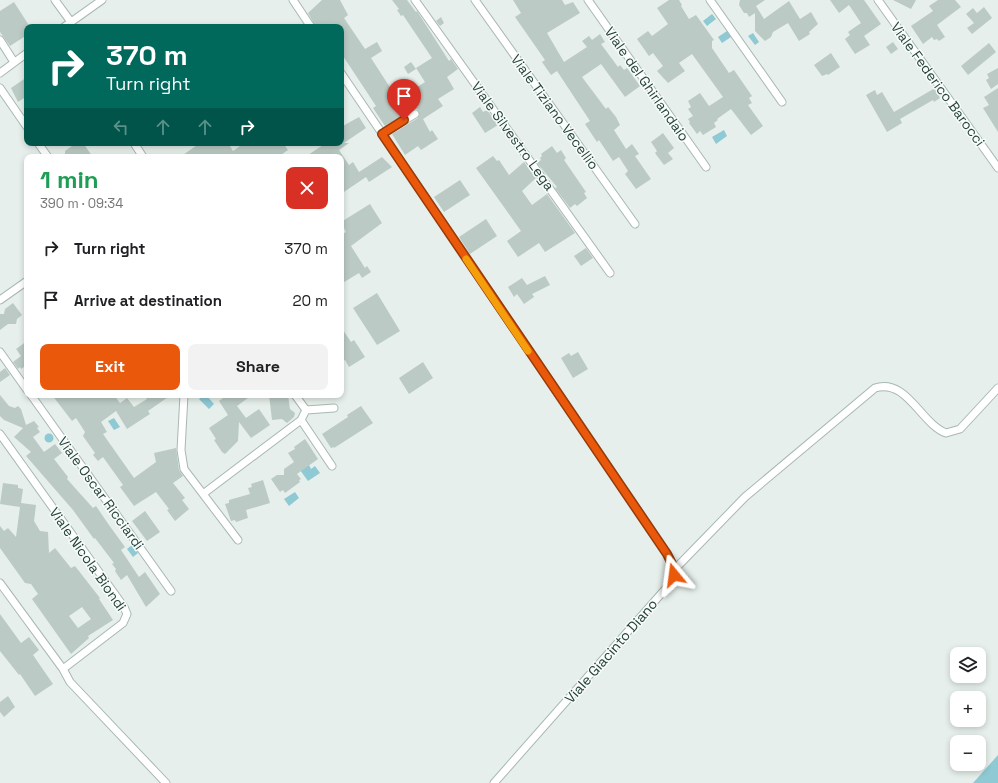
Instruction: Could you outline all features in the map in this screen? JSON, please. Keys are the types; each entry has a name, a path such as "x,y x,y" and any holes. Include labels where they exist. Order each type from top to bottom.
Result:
{"street":[{"path":"55,0 71,22"},
{"path":"68,24 102,0"},
{"path":"293,0 309,24"},
{"name":"Viale Silvestro Lega","path":"415,0 610,273"},
{"name":"Viale Tiziano Vecellio","path":"475,0 635,224"},
{"name":"Viale del Ghirlandaio","path":"588,0 706,167"},
{"path":"710,0 782,102"},
{"name":"Viale Federico Barocci","path":"878,0 998,168"},
{"path":"0,40 14,62"},
{"path":"0,73 24,55"},
{"path":"344,77 667,554 674,570 745,497 875,388 886,386 901,392 935,426 946,433 960,429 998,388"},
{"path":"0,88 24,123"},
{"path":"382,134 415,114"},
{"path":"0,300 24,283"},
{"path":"0,352 24,386"},
{"name":"Viale Oscar Ricciardi","path":"33,398 171,591"},
{"path":"184,398 181,450 184,469 238,540"},
{"path":"298,398 306,410"},
{"path":"306,410 334,408"},
{"path":"203,494 301,420 306,410"},
{"path":"301,420 332,466"},
{"name":"Viale Nicola Biondi","path":"0,434 127,614 123,623 63,669"},
{"name":"Viale Giacinto Diano","path":"494,783 668,586 672,580 674,570"},
{"path":"0,583 63,669 70,682 166,783"}],"water":[{"path":"712,14 716,19 707,26 703,21"},
{"path":"727,31 731,37 722,43 718,37"},
{"path":"753,33 759,42 755,45 748,36"},
{"path":"724,130 727,136 716,144 712,137"},
{"path":"209,398 214,404 209,409 199,399"},
{"path":"114,418 120,427 114,430 108,421"},
{"path":"47,434 51,434 53,438 51,442 47,442 45,440 45,436"},
{"path":"309,465 311,469 315,466 320,473 308,481 300,470"},
{"path":"295,492 299,498 289,506 284,499"},
{"path":"132,545 138,553 133,557 127,549"},
{"path":"998,755 998,783 973,783 984,771 986,771 986,768"}],"building":[{"path":"322,0 340,0 348,15 344,18 365,49 377,42 382,51 371,58 393,92 398,89 402,97 425,82 416,68 432,58 403,15 401,16 397,10 399,9 392,0 407,0 416,12 417,11 449,61 451,59 458,69 447,77 454,89 438,99 443,106 423,119 430,132 432,130 438,139 421,150 418,146 405,155 392,134 418,118 419,112 417,109 412,110 385,126 373,108 376,106 344,58 344,24 314,24 308,13"},
{"path":"513,0 562,0 565,5 573,2 580,13 547,33 564,62 587,47 582,41 589,36 592,40 600,34 605,42 601,44 618,67 620,65 624,70 627,68 640,86 625,97 601,64 582,77 606,109 608,107 616,117 620,125 614,130 626,149 632,144 639,154 635,156 651,179 636,189 625,174 628,171 619,157 613,161 599,140 597,142 585,124 590,121 557,71 551,75 542,62 545,60 515,17 521,13"},
{"path":"669,0 679,0 689,19 696,15 714,40 712,41 712,48 729,73 734,70 752,96 749,98 752,103 748,105 763,126 751,135 731,109 717,119 718,120 714,123 716,127 703,135 700,131 697,134 689,123 690,122 688,119 693,116 688,109 691,107 688,101 700,93 709,106 723,97 692,54 679,63 685,71 668,83 657,71 663,66 653,53 649,56 637,39 648,31 652,36 668,24 657,8"},
{"path":"740,0 765,0 756,6 764,19 789,1 800,19 811,12 818,24 809,32 810,34 799,41 788,23 773,32 771,37 765,41 755,31 755,13 749,17 747,13 744,13 739,5"},
{"path":"830,0 864,0 881,24 864,36 870,45 855,54 845,39 850,35 848,32 861,23 849,5 839,13"},
{"path":"893,0 916,0 911,9"},
{"path":"938,0 955,0 961,7 937,25 945,37 939,41 937,39 934,40 932,37 923,44 911,26 933,11 929,6"},
{"path":"14,2 28,24 24,24 24,37 10,46 0,32 0,11"},
{"path":"984,7 992,18 972,34 967,28 974,23 966,14 973,8 977,13"},
{"path":"441,17 444,23 440,26 436,21"},
{"path":"893,42 898,49 891,54 886,47"},
{"path":"989,43 996,52 968,75 961,66"},
{"path":"831,53 840,67 828,75 822,76 814,65"},
{"path":"411,62 416,69 408,74 404,67"},
{"path":"998,68 998,84 991,89 986,80 989,78 987,74"},
{"path":"24,79 24,98 18,102 11,88"},
{"path":"935,88 940,98 934,102 933,100 900,119 902,123 887,132 866,95 875,90 877,95 882,92 894,112"},
{"path":"998,88 998,132 983,108 989,105 984,97"},
{"path":"480,107 483,112 487,110 498,125 485,133 472,113"},
{"path":"359,117 366,128 344,143 344,125"},
{"path":"663,133 674,148 668,153 673,159 664,165 655,153 657,151 651,142"},
{"path":"344,143 349,143 339,150 342,154 310,154 322,146 344,146"},
{"path":"72,146 85,146 91,154 65,154 65,151"},
{"path":"196,146 230,146 233,151 240,146 285,146 288,150 282,154 184,154"},
{"path":"552,146 557,153 561,150 566,158 564,160 586,192 584,193 587,198 577,206 575,204 570,208 555,188 557,187 537,163 541,160 541,154"},
{"path":"493,156 497,161 499,160 509,175 524,162 536,178 522,191 532,205 547,194 575,233 545,252 539,243 518,257 507,241 521,231 476,168"},
{"path":"382,157 392,167 369,182 366,177 344,192 344,158 349,165 353,162 359,172"},
{"path":"460,180 470,195 444,212 434,197"},
{"path":"370,204 382,223 351,246 365,268 367,266 371,272 362,278 359,273 344,282 344,233 346,232 344,228 344,220"},
{"path":"486,219 497,236 470,254 459,237"},
{"path":"586,248 593,258 581,266 574,256"},
{"path":"545,276 550,285 532,294 534,297 524,304 517,294 514,297 508,287 522,278 527,285"},
{"path":"377,293 400,331 377,345 353,308"},
{"path":"13,303 22,315 17,319 16,324 8,324 0,330 0,314 4,314 5,309"},
{"path":"344,332 351,342 354,340 365,357 349,367 345,360"},
{"path":"24,343 24,367 21,369 20,367 18,369 13,362 21,356 16,349"},
{"path":"578,352 588,369 573,378 561,358 569,353 571,356"},
{"path":"423,362 433,378 409,394 399,378"},
{"path":"5,368 10,375 0,382 0,372"},
{"path":"0,395 9,406 15,408 18,406 21,409 26,425 34,421 39,427 37,428 40,432 33,437 44,452 55,444 62,453 54,459 68,477 67,479 93,508 96,506 125,547 121,550 139,577 145,572 160,594 146,607 127,575 121,580 112,564 114,563 95,538 94,539 73,510 26,456 31,452 14,437 23,428 4,420 0,416"},
{"path":"54,398 116,398 120,403 127,398 134,407 147,399 146,398 167,398 148,411 150,414 127,429 116,411 101,422 107,432 103,434 134,478 156,462 154,453 176,448 179,470 183,476 173,483 185,498 182,500 189,509 175,521 167,510 169,509 156,492 134,506 120,487 123,485 103,457 98,461 93,455 95,453 83,436 85,432 76,418 72,421"},
{"path":"223,398 248,398 237,406 246,418 259,409 270,425 251,438 239,422 238,441 225,454 214,440 216,439 209,428 228,415 219,401"},
{"path":"269,398 288,398 290,409 295,413 294,417 287,423 282,419 272,420"},
{"path":"361,406 373,423 334,448 331,448 322,434 348,417 347,415"},
{"path":"305,439 318,459 297,474 301,479 299,480 300,482 285,493 283,490 280,492 271,479 277,475 284,475 284,469 294,462 288,453 295,449 294,447"},
{"path":"263,480 270,503 246,510 248,518 236,522 235,520 231,521 225,504 229,503 229,500 250,494 248,488 252,487 251,484"},
{"path":"3,483 18,485 18,488 23,489 21,503 36,505 34,521 40,531 48,532 49,553 55,548 71,568 75,566 100,598 99,599 113,620 88,636 89,638 71,654 32,599 38,594 31,584 25,583 0,548 0,526 4,531 8,528 16,537 20,507 0,504","holes":["82,607 91,619 78,628 69,616"]},
{"path":"145,511 160,532 147,541 132,521"},
{"path":"0,614 21,643 29,637 39,650 33,655 53,684 35,696 20,674 19,675 0,651"},
{"path":"8,696 15,707 4,717 0,712 0,702"}],"slow traffic":[{"path":"466,259 528,351"}],"route":[{"path":"404,120 382,134 667,554 674,570 674,575"}]}
